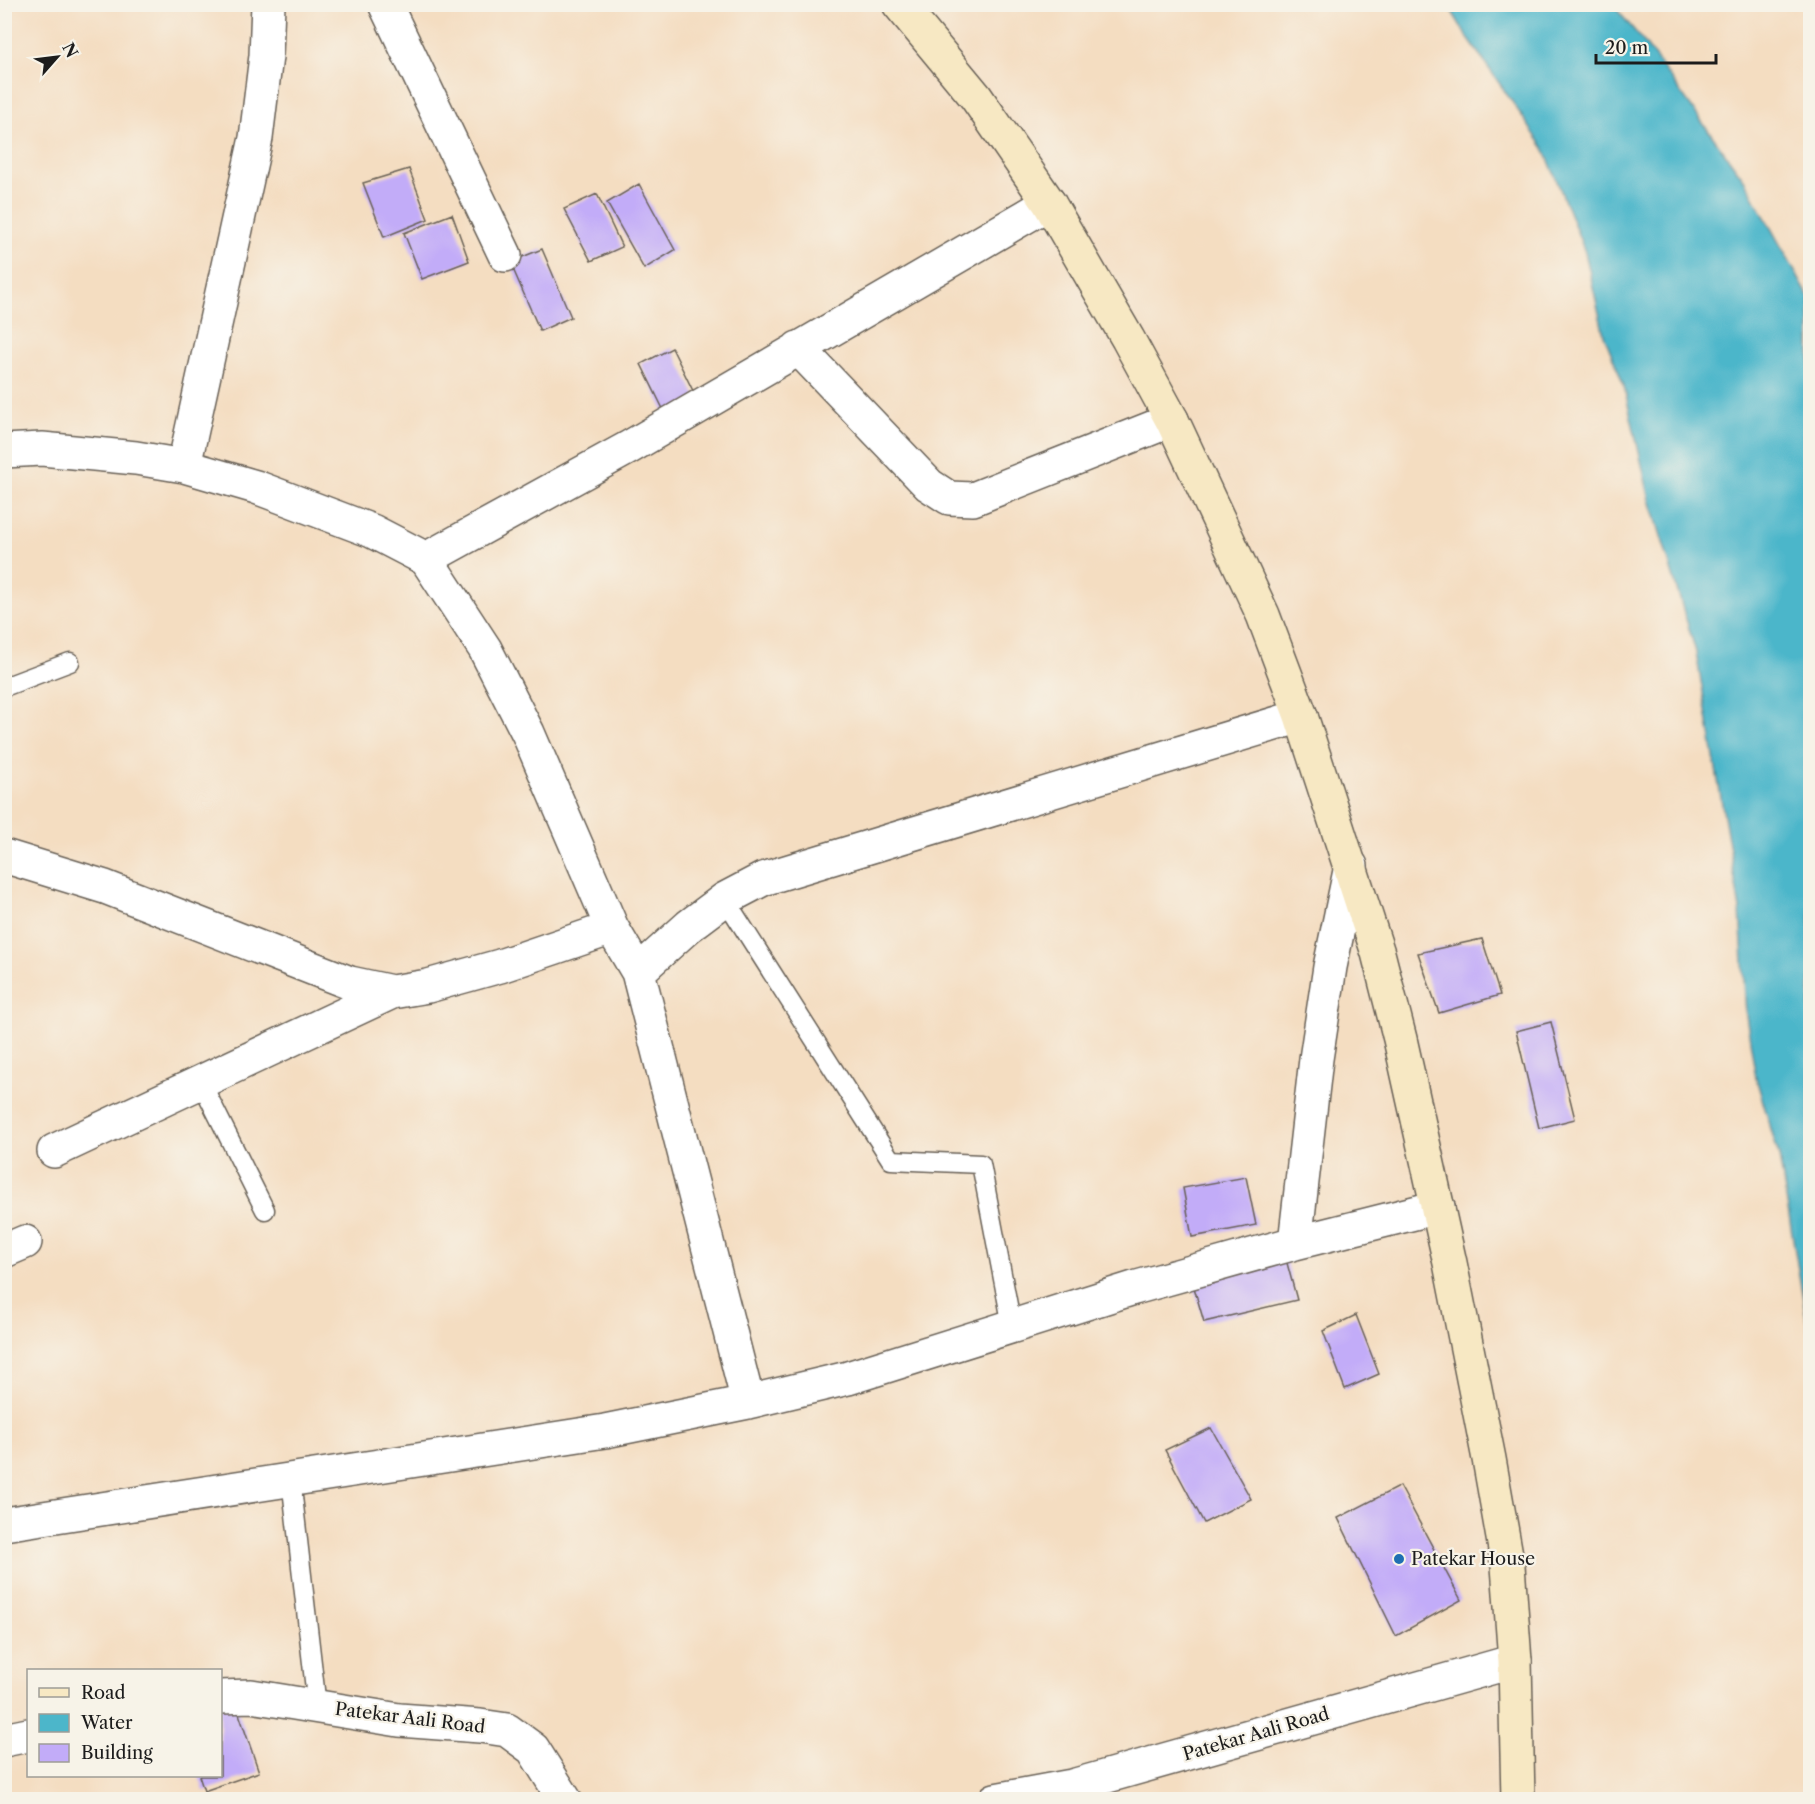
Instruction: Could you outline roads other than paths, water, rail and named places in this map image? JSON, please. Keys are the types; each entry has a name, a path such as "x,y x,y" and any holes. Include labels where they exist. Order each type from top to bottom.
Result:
{"street":[{"path":"184,466 256,138 266,56 268,4"},
{"path":"385,4 505,255"},
{"path":"899,4 976,97 1049,203 1172,420 1263,615 1301,716 1378,952 1401,1039 1487,1448 1506,1555 1515,1660 1518,1800"},
{"path":"426,559 628,448 1049,203"},
{"path":"798,348 929,485 950,498 973,499 1172,420"},
{"path":"4,450 42,449 136,458 184,466 256,487 362,527 426,559 485,649 528,733 612,928 638,972 748,1402"},
{"path":"638,972 689,926 725,899 763,879 1301,716"},
{"path":"4,856 105,887 350,983 392,992"},
{"path":"1295,1243 1318,1047 1330,967 1351,866"},
{"path":"54,1151 392,992 428,986 500,966 612,928"},
{"path":"4,1524 605,1431 748,1402 848,1378 1134,1288 1295,1243 1438,1207"},
{"name":"Patekar Aali Road","path":"995,1800 1072,1786 1515,1660"},
{"name":"Patekar Aali Road","path":"222,1697 251,1696 399,1720 507,1730 532,1749 565,1800"},
{"path":"4,1740 27,1735"}],"lane":[{"path":"4,687 70,662"},
{"path":"725,899 891,1160 981,1164 1012,1326"},
{"path":"201,1083 265,1210"},
{"path":"291,1479 317,1707"}],"water":[{"path":"1448,5 1613,5 1644,42 1745,181 1810,299 1810,1340 1779,1156 1756,1078 1746,1015 1740,909 1696,652 1649,496 1624,386 1604,335 1585,252 1544,148"}],"place":[{"name":"Patekar House","path":"1399,1559"}]}
